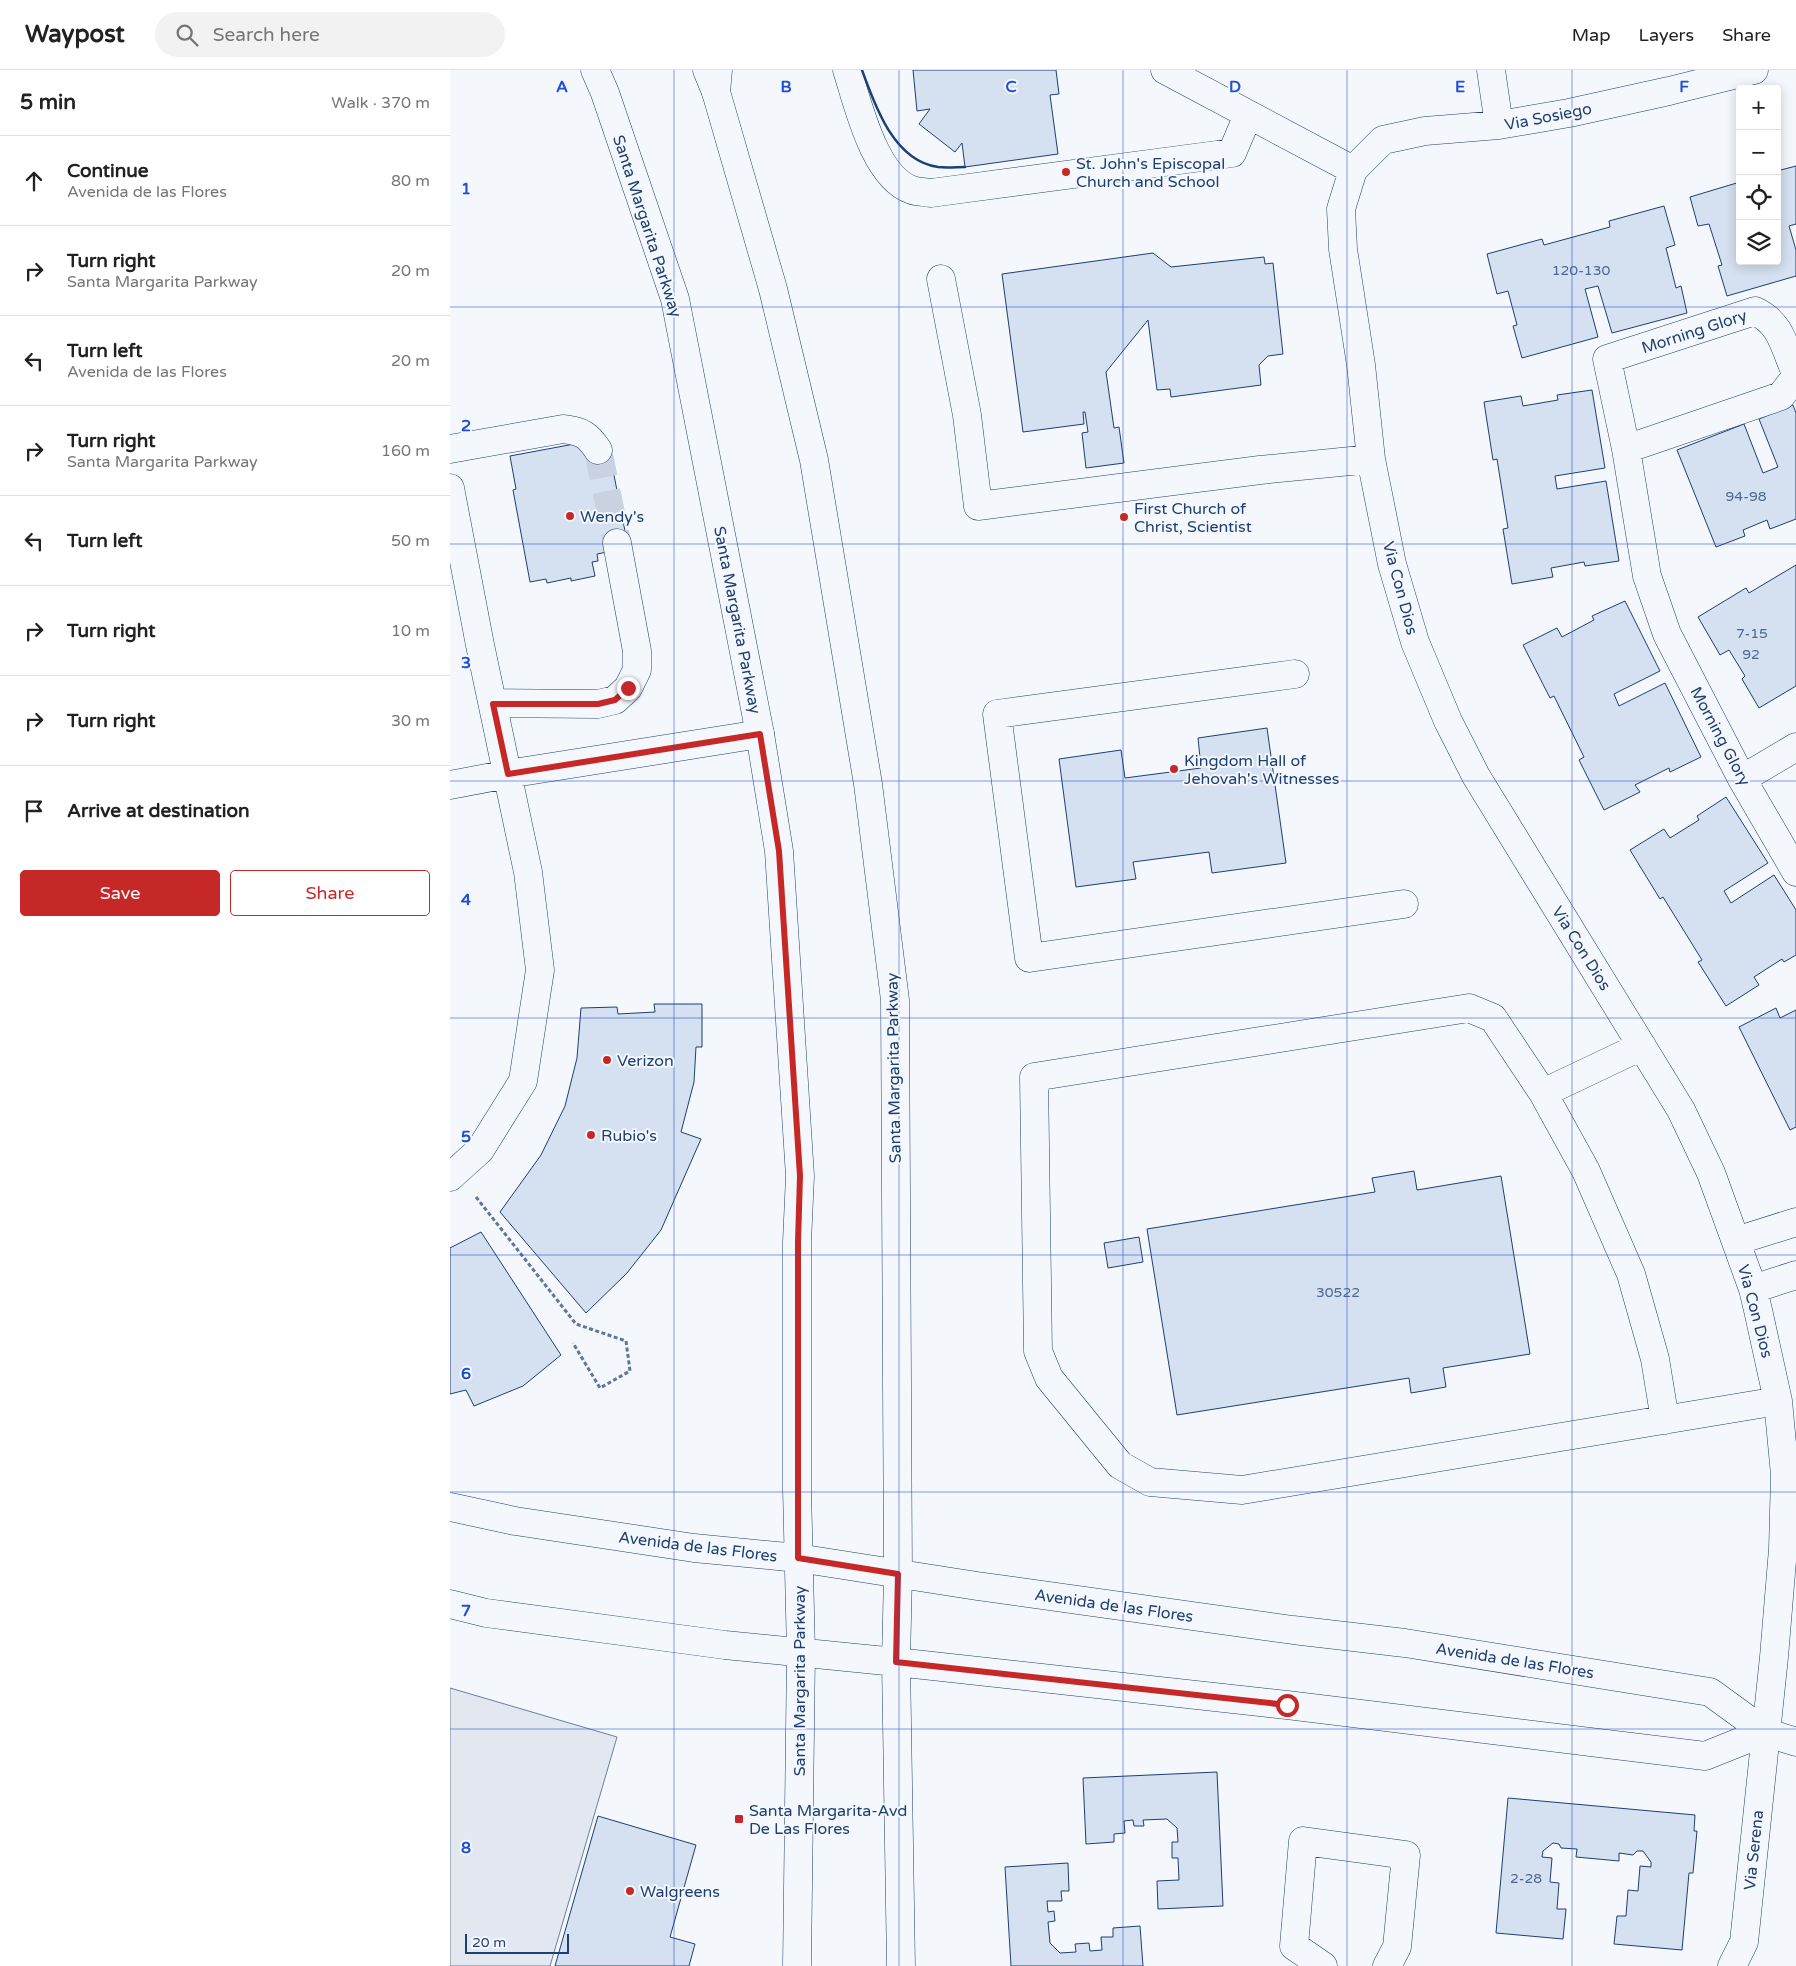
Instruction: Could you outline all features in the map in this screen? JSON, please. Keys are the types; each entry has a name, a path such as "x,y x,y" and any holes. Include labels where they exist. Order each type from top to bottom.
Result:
{"main road":[{"name":"Santa Margarita Parkway","path":"595,70 605,93 675,298 760,734 779,851 800,1176 797,1262 798,1558 801,1652 797,1966"},
{"path":"846,70 872,144 883,164 896,180 911,190 931,193 1232,153 1248,114"},
{"path":"1165,70 1353,170"},
{"path":"1491,70 1499,125"},
{"name":"Via Sosiego","path":"1353,170 1383,140 1424,131 1499,125 1569,113 1666,81 1754,70"},
{"name":"Santa Margarita Parkway","path":"714,77 773,290 814,460 869,794 894,1000 898,1574 896,1662 901,1966"},
{"name":"Via Con Dios","path":"1353,170 1342,209 1343,249 1361,365 1372,459 1392,564 1415,642 1448,721 1476,776 1681,1110 1711,1173 1753,1289 1778,1401 1785,1475 1783,1549 1765,1732"},
{"path":"940,279 967,415 978,506 1250,472 1372,459"},
{"name":"Morning Glory","path":"1626,449 1781,396 1794,379 1795,371 1776,325 1766,316 1755,311 1607,359 1626,449 1647,576 1668,634 1742,779 1796,872"},
{"path":"450,449 563,429 578,430 591,439 598,450"},
{"path":"450,488 528,872 540,970 523,1081 480,1150 453,1175"},
{"path":"493,704 598,704 615,700 628,688 637,670 637,651 617,543"},
{"path":"1295,674 996,714 1029,958 1404,904"},
{"path":"450,785 760,734"},
{"path":"1742,779 1796,747"},
{"path":"1666,1420 1655,1359 1631,1274 1586,1171 1543,1093 1494,1018 1469,1008 1034,1077 1038,1351 1049,1378 1120,1465 1150,1482 1242,1490 1666,1420 1778,1401"},
{"path":"1543,1093 1642,1046"},
{"path":"1736,1241 1796,1222"},
{"path":"1753,1289 1796,1275"},
{"name":"Avenida de las Flores","path":"450,1507 515,1521 694,1548 798,1558 1293,1630 1405,1643 1710,1692 1765,1732 1796,1742"},
{"path":"450,1604 496,1614 725,1646 801,1652 1297,1706 1705,1756 1765,1732"},
{"name":"Via Serena","path":"1732,1966 1744,1942 1765,1732"},
{"path":"1323,1966 1294,1946 1303,1841 1406,1855 1397,1947 1387,1966"}],"path":[{"path":"453,1175 576,1324 626,1341 630,1372 600,1388 573,1344"}],"shaded area":[{"path":"450,1688 617,1737 550,1966 450,1966"}],"building":[{"path":"913,70 1056,70 1059,94 1050,95 1058,154 965,167 962,143 955,152 919,124 930,109 917,111"},
{"path":"1796,166 1796,224 1789,226 1796,250 1796,276 1727,296 1718,266 1722,265 1709,224 1698,226 1690,197 1736,183 1736,265 1781,265 1781,170"},
{"path":"1664,206 1675,245 1666,248 1676,288 1681,286 1687,313 1612,333 1598,286 1585,289 1598,337 1522,358 1513,326 1517,325 1508,291 1497,294 1487,254 1542,239 1544,245 1610,227 1609,221"},
{"path":"1153,253 1171,267 1264,257 1265,264 1273,263 1283,354 1268,356 1259,365 1261,385 1171,397 1170,389 1157,390 1148,320 1106,372 1114,428 1119,427 1124,463 1086,468 1082,433 1088,432 1085,412 1083,412 1084,424 1023,432 1002,274"},
{"path":"1592,390 1605,468 1555,476 1557,489 1606,481 1619,561 1585,566 1584,562 1551,568 1553,577 1512,584 1503,529 1508,528 1497,459 1493,460 1484,402 1521,396 1523,406 1558,400 1557,395"},
{"path":"1793,405 1796,413 1796,519 1770,529 1767,520 1743,530 1745,536 1716,547 1677,450 1744,424 1763,473 1778,467 1759,419"},
{"name":"Wendy's","path":"585,442 610,455 627,541 607,552 597,554 598,561 592,562 595,576 571,581 571,578 547,583 546,579 530,582 513,490 516,489 510,456"},
{"path":"1796,565 1796,686 1759,708 1742,679 1745,676 1729,650 1720,655 1698,617 1746,588 1749,593"},
{"path":"1625,601 1660,671 1614,694 1619,706 1665,683 1701,757 1670,772 1669,768 1635,785 1640,792 1604,810 1579,760 1584,757 1554,696 1550,698 1523,645 1557,628 1562,637 1594,620 1592,616"},
{"path":"1267,728 1286,863 1212,873 1209,852 1133,862 1136,879 1076,887 1059,759 1121,750 1125,778 1201,768 1198,738"},
{"path":"1726,797 1768,863 1724,891 1731,903 1774,875 1796,910 1796,955 1784,962 1782,959 1754,977 1759,985 1726,1006 1698,962 1702,960 1663,897 1660,899 1630,850 1664,829 1670,838 1699,820 1697,816"},
{"path":"654,1004 702,1004 702,1047 696,1047 694,1082 681,1132 701,1139 661,1230 627,1273 586,1313 500,1212 541,1155 565,1106 577,1058 581,1008 617,1007 618,1014 655,1012"},
{"path":"1776,1008 1780,1018 1796,1010 1796,1127 1790,1130 1739,1027"},
{"path":"1414,1171 1417,1190 1501,1176 1530,1354 1443,1368 1446,1387 1411,1393 1409,1378 1177,1415 1147,1229 1375,1192 1372,1178"},
{"path":"481,1232 561,1355 523,1386 474,1406 466,1390 450,1394 450,1248"},
{"path":"1139,1237 1143,1262 1108,1268 1104,1243"},
{"path":"1217,1772 1223,1906 1158,1909 1157,1881 1179,1880 1178,1858 1172,1858 1172,1842 1178,1842 1177,1828 1167,1819 1143,1820 1144,1826 1134,1826 1133,1820 1124,1821 1125,1833 1114,1834 1114,1842 1086,1844 1083,1778"},
{"path":"1508,1798 1695,1815 1694,1831 1697,1831 1693,1873 1689,1873 1682,1950 1614,1944 1617,1916 1626,1916 1628,1890 1638,1891 1640,1866 1651,1867 1651,1862 1643,1851 1637,1851 1633,1855 1619,1853 1619,1861 1576,1857 1577,1849 1561,1848 1559,1844 1553,1843 1543,1851 1542,1857 1552,1858 1550,1882 1559,1883 1557,1909 1566,1909 1563,1939 1496,1933"},
{"name":"Walgreens","path":"598,1816 696,1845 670,1937 695,1944 689,1966 555,1966"},
{"path":"1068,1863 1069,1891 1061,1891 1062,1901 1047,1901 1048,1912 1054,1911 1055,1921 1048,1922 1050,1943 1060,1953 1076,1952 1075,1944 1089,1943 1090,1951 1102,1950 1101,1937 1113,1937 1113,1928 1140,1926 1143,1966 1011,1966 1005,1867"}],"tunnel":[{"path":"598,450 617,543"}],"wall":[{"path":"862,70 888,130 909,154 923,163 938,167 965,167"}],"place":[{"name":"St. John's Episcopal Church and School","path":"1066,172"},
{"name":"Wendy's","path":"570,516"},
{"name":"First Church of Christ, Scientist","path":"1124,517"},
{"name":"Kingdom Hall of Jehovah's Witnesses","path":"1174,769"},
{"name":"Verizon","path":"607,1060"},
{"name":"Rubio's","path":"591,1135"},
{"name":"Santa Margarita-Avd De Las Flores","path":"739,1819"},
{"name":"Walgreens","path":"630,1891"}],"route":[{"path":"628,688 615,700 598,704 493,704 508,774 760,734 779,851 800,1176 798,1242 798,1558 898,1574 896,1662 1287,1705"}]}
